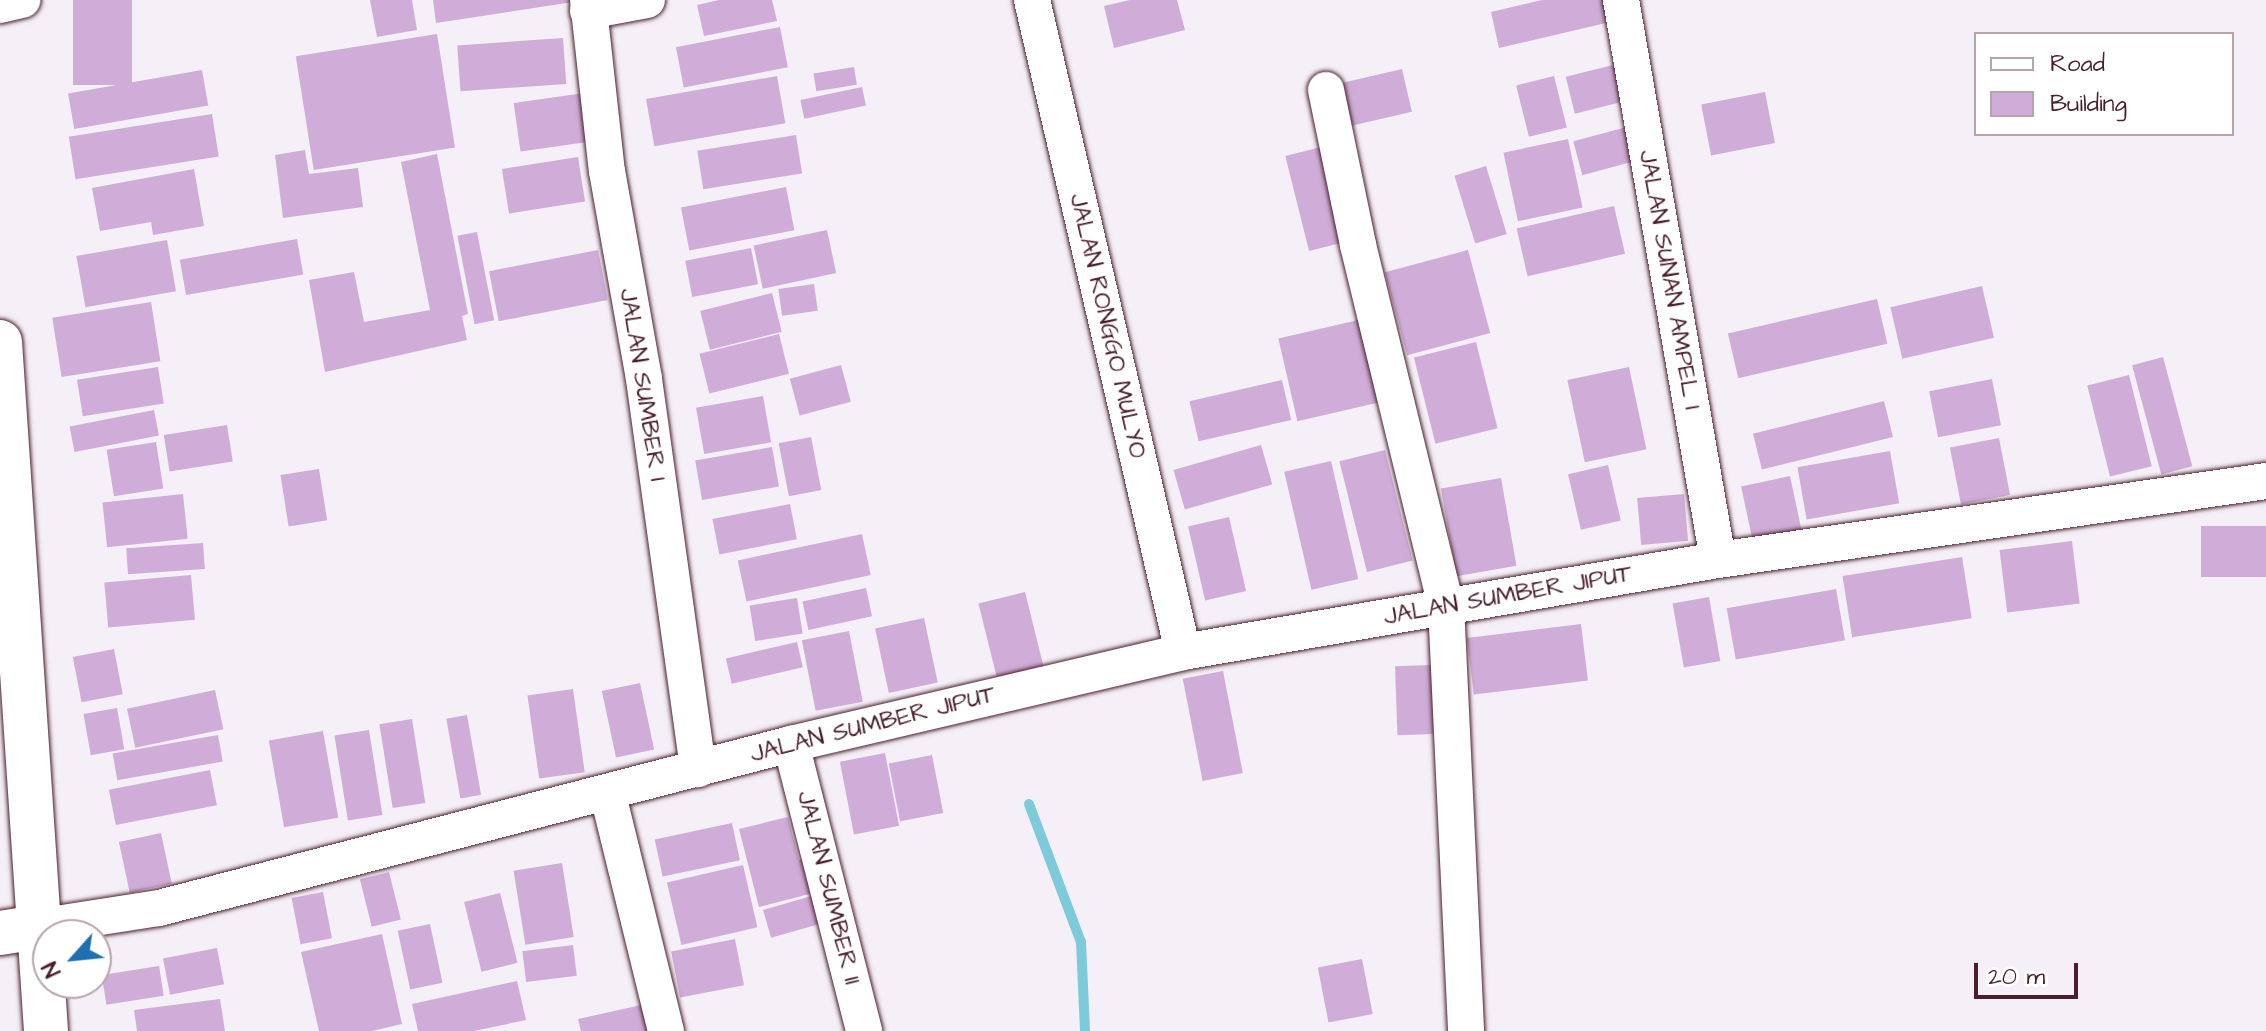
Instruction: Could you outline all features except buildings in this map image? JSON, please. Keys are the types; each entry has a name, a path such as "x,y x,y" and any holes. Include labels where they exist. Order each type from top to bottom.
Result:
{"main road":[{"path":"0,342 18,930 46,1031"}],"street":[{"path":"0,5 22,0"},
{"path":"588,6 647,0"},
{"name":"JALAN RONGGO MULYO","path":"1032,0 1183,652"},
{"name":"JALAN SUNAN AMPEL I","path":"1621,0 1718,560"},
{"name":"JALAN SUMBER I","path":"588,6 698,769"},
{"path":"1326,90 1358,245 1446,605 1466,1031"},
{"name":"JALAN SUMBER JIPUT","path":"18,930 159,908 608,795 791,744 1183,652 1718,560 2266,481"},
{"name":"JALAN SUMBER II","path":"791,744 864,1031"},
{"path":"608,795 666,1031"}],"waterway":[{"path":"1029,804 1081,942 1085,1031"}]}
